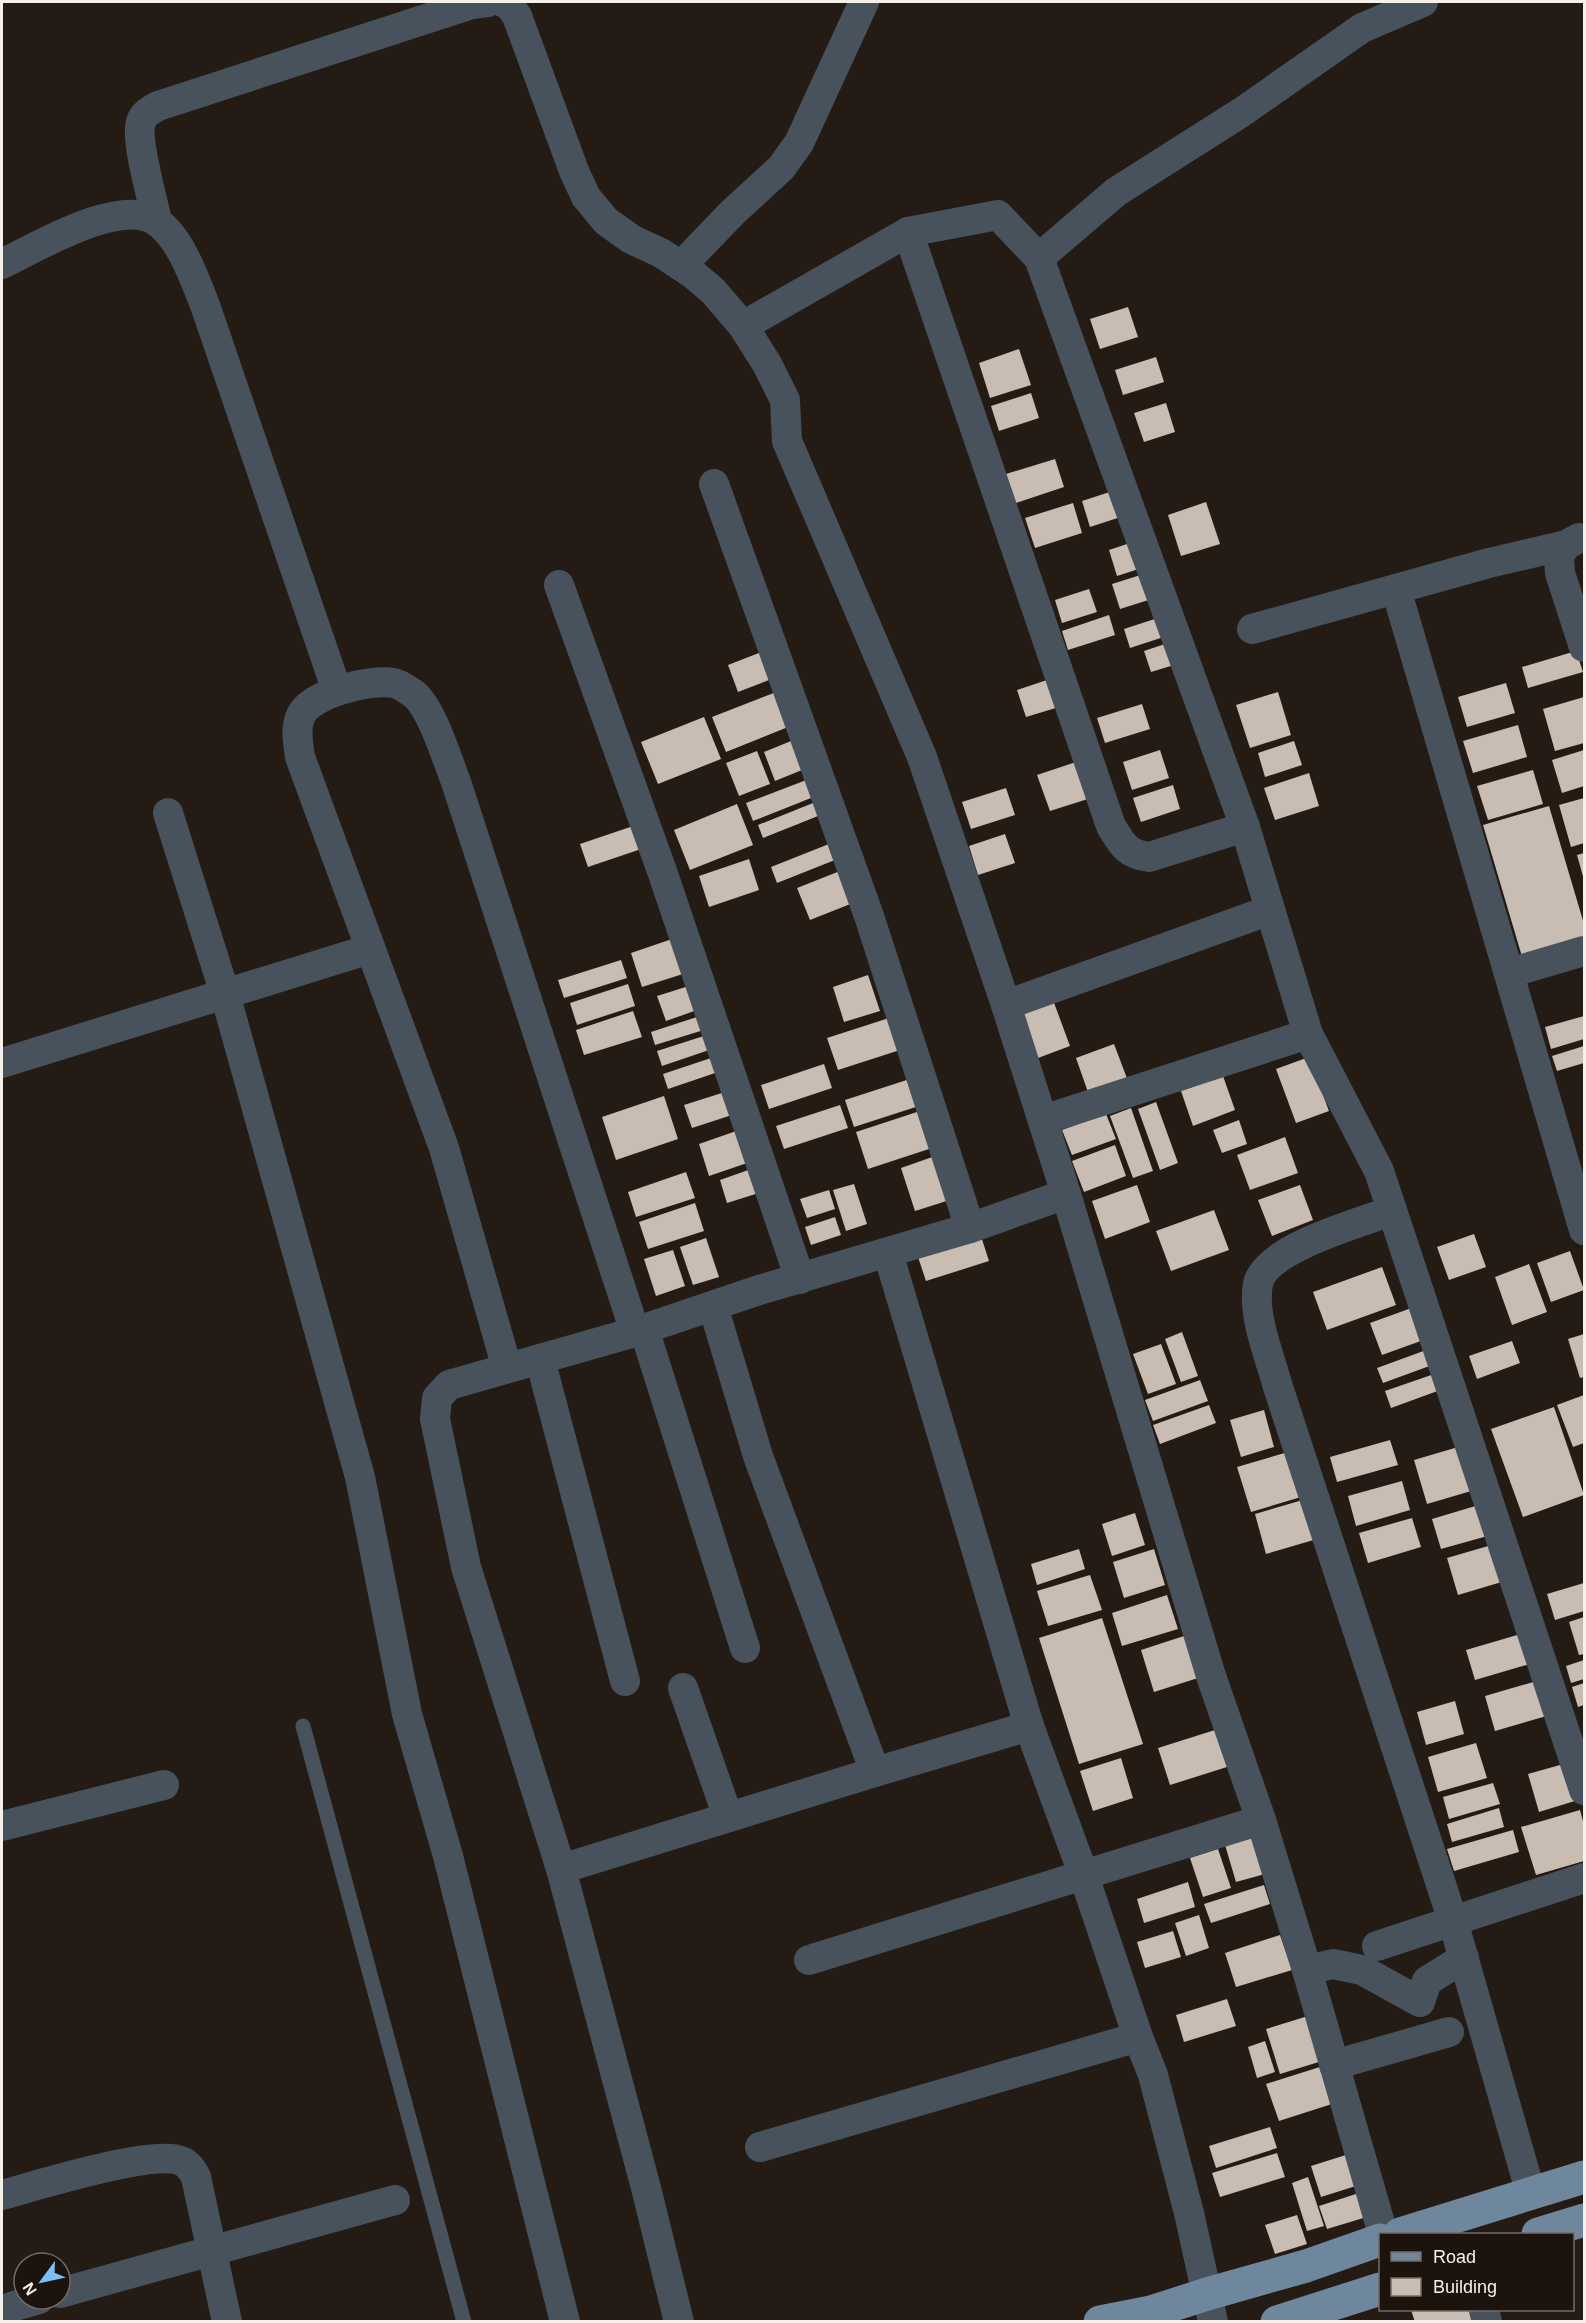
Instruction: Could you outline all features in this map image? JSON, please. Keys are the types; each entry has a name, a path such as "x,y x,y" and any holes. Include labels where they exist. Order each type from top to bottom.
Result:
{"main road":[{"path":"1406,2233 1584,2177"},
{"path":"1544,2233 1584,2220"},
{"path":"1100,2322 1151,2312 1210,2308 1306,2266 1379,2240"},
{"path":"1277,2322 1318,2315 1379,2289"}],"street":[{"path":"157,221 140,137 140,123 146,114 158,106 472,4 488,2"},
{"path":"503,2 509,5 517,16 574,171 586,197 606,221 631,239 662,253 713,291 743,326 767,364 785,400 787,441 922,757 1006,1005 1066,1194 1211,1676 1261,1820 1307,1970 1382,2233"},
{"path":"681,266 733,212 781,168 800,143 864,2"},
{"path":"1039,258 1116,192 1242,112 1362,28 1423,2"},
{"path":"2,264 108,216 142,214 157,221 179,248 194,277 337,691"},
{"path":"743,326 908,232 998,215 1039,258 1245,827 1308,1034 1378,1171 1584,1790"},
{"path":"908,232 1111,826 1121,842 1134,855 1149,858 1245,827"},
{"path":"714,484 869,916 970,1228"},
{"path":"1252,628 1575,540"},
{"path":"1575,540 1558,556 1560,573 1584,647"},
{"path":"559,585 663,871 800,1279"},
{"path":"1396,589 1584,1230"},
{"path":"507,1368 444,1148 298,746 301,716 310,703 337,691 374,683 396,683 416,695 430,717 456,782 745,1648"},
{"path":"168,813 225,994 360,1477 407,1714 448,1856 565,2322"},
{"path":"1006,1005 1270,910"},
{"path":"2,1063 370,949"},
{"path":"1509,973 1584,951"},
{"path":"1043,1120 1308,1034"},
{"path":"679,2322 646,2187 561,1869 466,1566 435,1419 437,1398 449,1385 640,1330 970,1228 1066,1194"},
{"path":"1391,1211 1290,1249 1265,1268 1258,1283 1258,1312 1278,1387 1454,1921 1532,2194"},
{"path":"888,1253 1029,1726 1153,2075 1189,2213 1210,2308"},
{"path":"713,1306 758,1456 875,1772"},
{"path":"540,1359 625,1682"},
{"path":"683,1688 728,1818"},
{"path":"561,1869 1029,1726"},
{"path":"2,1826 164,1785"},
{"path":"809,1960 1261,1820"},
{"path":"1377,1946 1584,1878"},
{"path":"1420,2002 1427,1981 1464,1958"},
{"path":"1307,1970 1333,1964 1362,1970 1420,2002 1501,2085"},
{"path":"1334,2065 1449,2032"},
{"path":"760,2147 1138,2037"},
{"path":"2,2195 108,2166 160,2159 180,2160 190,2167 196,2177 227,2322"},
{"path":"72,2290 395,2200"}],"lane":[{"path":"303,1726 464,2322"}],"building":[{"path":"1128,307 1138,337 1100,349 1090,319"},
{"path":"1019,349 1031,385 990,398 979,363"},
{"path":"1156,357 1164,382 1123,395 1115,370"},
{"path":"1031,393 1039,418 999,431 991,406"},
{"path":"1166,403 1175,432 1144,442 1134,413"},
{"path":"1055,459 1064,487 1016,503 1006,474"},
{"path":"1119,489 1127,515 1090,527 1082,501"},
{"path":"1206,502 1220,544 1181,556 1168,515"},
{"path":"1073,503 1082,533 1035,548 1025,518"},
{"path":"1139,540 1148,566 1117,576 1109,550"},
{"path":"1150,572 1158,597 1120,609 1112,584"},
{"path":"1089,589 1097,612 1062,623 1055,600"},
{"path":"1170,614 1176,633 1130,648 1124,629"},
{"path":"1109,615 1115,635 1068,650 1062,631"},
{"path":"1177,640 1184,662 1151,672 1144,651"},
{"path":"764,651 774,678 738,692 728,665"},
{"path":"1576,651 1583,672 1528,688 1522,667"},
{"path":"1050,679 1059,707 1026,717 1017,690"},
{"path":"1506,683 1515,713 1467,727 1458,697"},
{"path":"779,691 793,725 726,752 712,717"},
{"path":"1278,692 1291,735 1250,748 1236,705"},
{"path":"1584,697 1584,743 1555,751 1543,709"},
{"path":"1142,704 1150,729 1105,743 1097,718"},
{"path":"704,717 721,759 658,784 641,742"},
{"path":"1518,725 1527,757 1473,773 1463,741"},
{"path":"796,739 807,768 775,781 764,752"},
{"path":"1294,741 1302,765 1265,777 1258,753"},
{"path":"1160,750 1169,778 1132,790 1123,762"},
{"path":"1584,750 1584,786 1562,793 1552,760"},
{"path":"757,751 770,784 739,796 726,763"},
{"path":"1082,760 1094,797 1050,811 1037,775"},
{"path":"1533,770 1543,804 1488,820 1477,786"},
{"path":"1309,773 1319,806 1275,820 1264,788"},
{"path":"809,779 816,796 753,821 746,803"},
{"path":"1173,785 1180,809 1141,822 1133,798"},
{"path":"1006,788 1015,815 971,829 962,802"},
{"path":"1584,798 1584,843 1571,847 1559,805"},
{"path":"818,801 823,814 763,838 758,825"},
{"path":"737,804 753,845 690,870 674,830"},
{"path":"1549,806 1584,924 1584,941 1523,960 1483,825"},
{"path":"642,823 650,846 588,867 580,844"},
{"path":"1005,834 1015,863 978,875 969,846"},
{"path":"834,842 840,858 777,883 771,867"},
{"path":"1584,853 1584,880 1577,855"},
{"path":"749,859 759,890 709,907 699,876"},
{"path":"845,869 858,901 810,920 797,888"},
{"path":"675,938 686,973 642,987 631,953"},
{"path":"621,960 627,978 564,998 558,980"},
{"path":"868,975 880,1011 844,1022 833,987"},
{"path":"628,984 635,1006 577,1025 570,1003"},
{"path":"692,985 700,1009 666,1021 657,996"},
{"path":"1053,1000 1070,1046 1038,1058 1021,1011"},
{"path":"633,1011 642,1037 584,1055 576,1030"},
{"path":"703,1015 707,1029 655,1045 651,1032"},
{"path":"1584,1016 1584,1039 1551,1049 1545,1027"},
{"path":"889,1018 900,1050 838,1070 827,1038"},
{"path":"710,1034 715,1048 662,1066 657,1051"},
{"path":"1114,1044 1128,1081 1089,1095 1076,1058"},
{"path":"1584,1046 1584,1063 1557,1071 1552,1056"},
{"path":"717,1056 721,1071 668,1089 663,1074"},
{"path":"1309,1057 1329,1111 1296,1123 1276,1069"},
{"path":"824,1064 832,1088 769,1109 761,1085"},
{"path":"1223,1076 1235,1110 1193,1126 1181,1091"},
{"path":"916,1077 925,1104 854,1127 845,1100"},
{"path":"725,1092 732,1115 692,1128 684,1105"},
{"path":"664,1096 678,1139 616,1160 602,1117"},
{"path":"1156,1102 1178,1163 1160,1170 1138,1109"},
{"path":"840,1105 848,1128 784,1149 776,1126"},
{"path":"1131,1108 1153,1171 1133,1178 1110,1116"},
{"path":"920,1111 932,1148 868,1169 856,1132"},
{"path":"1106,1114 1116,1139 1072,1155 1062,1130"},
{"path":"1239,1120 1247,1144 1222,1153 1213,1130"},
{"path":"742,1129 753,1161 709,1176 699,1144"},
{"path":"1285,1137 1298,1173 1250,1190 1237,1155"},
{"path":"1115,1145 1126,1176 1084,1192 1072,1161"},
{"path":"938,1155 953,1199 915,1211 901,1168"},
{"path":"754,1168 762,1192 727,1203 720,1180"},
{"path":"686,1172 695,1198 636,1217 628,1192"},
{"path":"854,1184 867,1224 846,1231 833,1190"},
{"path":"1137,1185 1150,1222 1105,1239 1092,1201"},
{"path":"1300,1185 1313,1220 1272,1236 1258,1200"},
{"path":"829,1190 835,1209 807,1218 800,1199"},
{"path":"695,1203 704,1231 648,1249 639,1222"},
{"path":"1214,1210 1229,1250 1171,1271 1156,1231"},
{"path":"835,1217 841,1235 811,1245 805,1227"},
{"path":"979,1230 989,1261 926,1281 916,1251"},
{"path":"1474,1234 1486,1267 1449,1280 1437,1247"},
{"path":"706,1238 719,1277 693,1285 680,1247"},
{"path":"673,1250 685,1286 656,1296 644,1259"},
{"path":"1570,1251 1584,1290 1551,1302 1537,1263"},
{"path":"1529,1264 1547,1312 1512,1325 1495,1277"},
{"path":"1382,1267 1396,1305 1327,1330 1313,1292"},
{"path":"1417,1306 1429,1338 1382,1355 1370,1323"},
{"path":"1182,1332 1198,1376 1181,1382 1165,1339"},
{"path":"1584,1334 1584,1377 1580,1378 1568,1339"},
{"path":"1512,1341 1520,1363 1477,1379 1469,1356"},
{"path":"1161,1344 1176,1384 1148,1394 1133,1354"},
{"path":"1429,1349 1435,1364 1383,1383 1377,1368"},
{"path":"1437,1373 1443,1389 1391,1408 1385,1391"},
{"path":"1200,1380 1208,1401 1153,1421 1145,1400"},
{"path":"1584,1395 1584,1443 1573,1447 1557,1405"},
{"path":"1209,1405 1216,1423 1160,1444 1153,1425"},
{"path":"1554,1407 1584,1495 1523,1517 1491,1429"},
{"path":"1264,1410 1274,1447 1241,1457 1230,1420"},
{"path":"1390,1440 1398,1465 1337,1482 1330,1457"},
{"path":"1465,1445 1478,1489 1427,1504 1414,1460"},
{"path":"1288,1452 1301,1497 1251,1512 1237,1467"},
{"path":"1402,1481 1410,1510 1356,1526 1348,1496"},
{"path":"1306,1499 1317,1539 1266,1554 1255,1514"},
{"path":"1482,1504 1491,1535 1441,1549 1432,1519"},
{"path":"1135,1513 1145,1545 1112,1556 1102,1524"},
{"path":"1412,1518 1421,1547 1368,1563 1359,1533"},
{"path":"1495,1544 1505,1581 1458,1595 1447,1558"},
{"path":"1079,1549 1085,1569 1037,1585 1031,1564"},
{"path":"1154,1549 1165,1585 1124,1598 1113,1562"},
{"path":"1090,1575 1102,1610 1048,1626 1037,1591"},
{"path":"1584,1583 1584,1611 1555,1620 1547,1594"},
{"path":"1167,1595 1178,1629 1122,1646 1112,1613"},
{"path":"1584,1617 1584,1654 1579,1655 1569,1622"},
{"path":"1102,1618 1143,1744 1079,1764 1039,1638"},
{"path":"1524,1633 1533,1663 1475,1680 1466,1650"},
{"path":"1184,1636 1198,1678 1154,1692 1141,1650"},
{"path":"1584,1660 1584,1679 1571,1683 1566,1666"},
{"path":"1540,1680 1550,1715 1495,1731 1485,1696"},
{"path":"1584,1683 1584,1705 1578,1707 1572,1687"},
{"path":"1455,1701 1464,1734 1426,1745 1417,1712"},
{"path":"1215,1730 1227,1767 1170,1785 1158,1748"},
{"path":"1476,1743 1487,1778 1438,1792 1428,1757"},
{"path":"1121,1758 1133,1798 1093,1811 1080,1771"},
{"path":"1567,1763 1578,1800 1539,1812 1528,1774"},
{"path":"1493,1783 1500,1804 1449,1819 1443,1797"},
{"path":"1499,1808 1504,1827 1452,1842 1447,1824"},
{"path":"1580,1810 1584,1825 1584,1861 1536,1875 1521,1827"},
{"path":"1513,1830 1519,1852 1454,1871 1447,1849"},
{"path":"1253,1836 1265,1874 1236,1882 1225,1845"},
{"path":"1218,1849 1231,1888 1203,1897 1190,1858"},
{"path":"1188,1882 1195,1907 1144,1923 1137,1899"},
{"path":"1264,1885 1270,1904 1211,1923 1204,1904"},
{"path":"1199,1915 1209,1948 1186,1956 1175,1923"},
{"path":"1173,1931 1181,1957 1145,1968 1137,1942"},
{"path":"1280,1935 1292,1970 1236,1987 1225,1953"},
{"path":"1227,1999 1236,2026 1184,2042 1176,2015"},
{"path":"1308,2016 1322,2061 1280,2074 1266,2029"},
{"path":"1265,2041 1275,2072 1257,2078 1248,2047"},
{"path":"1323,2066 1335,2103 1279,2121 1266,2084"},
{"path":"1270,2127 1277,2148 1216,2168 1209,2146"},
{"path":"1277,2153 1285,2177 1220,2197 1212,2173"},
{"path":"1349,2154 1359,2185 1321,2197 1311,2166"},
{"path":"1308,2177 1324,2226 1307,2231 1292,2183"},
{"path":"1362,2192 1370,2216 1327,2229 1319,2206"},
{"path":"1297,2215 1307,2244 1275,2254 1265,2225"},
{"path":"1411,2311 1481,2311 1485,2322 1415,2322"}]}
